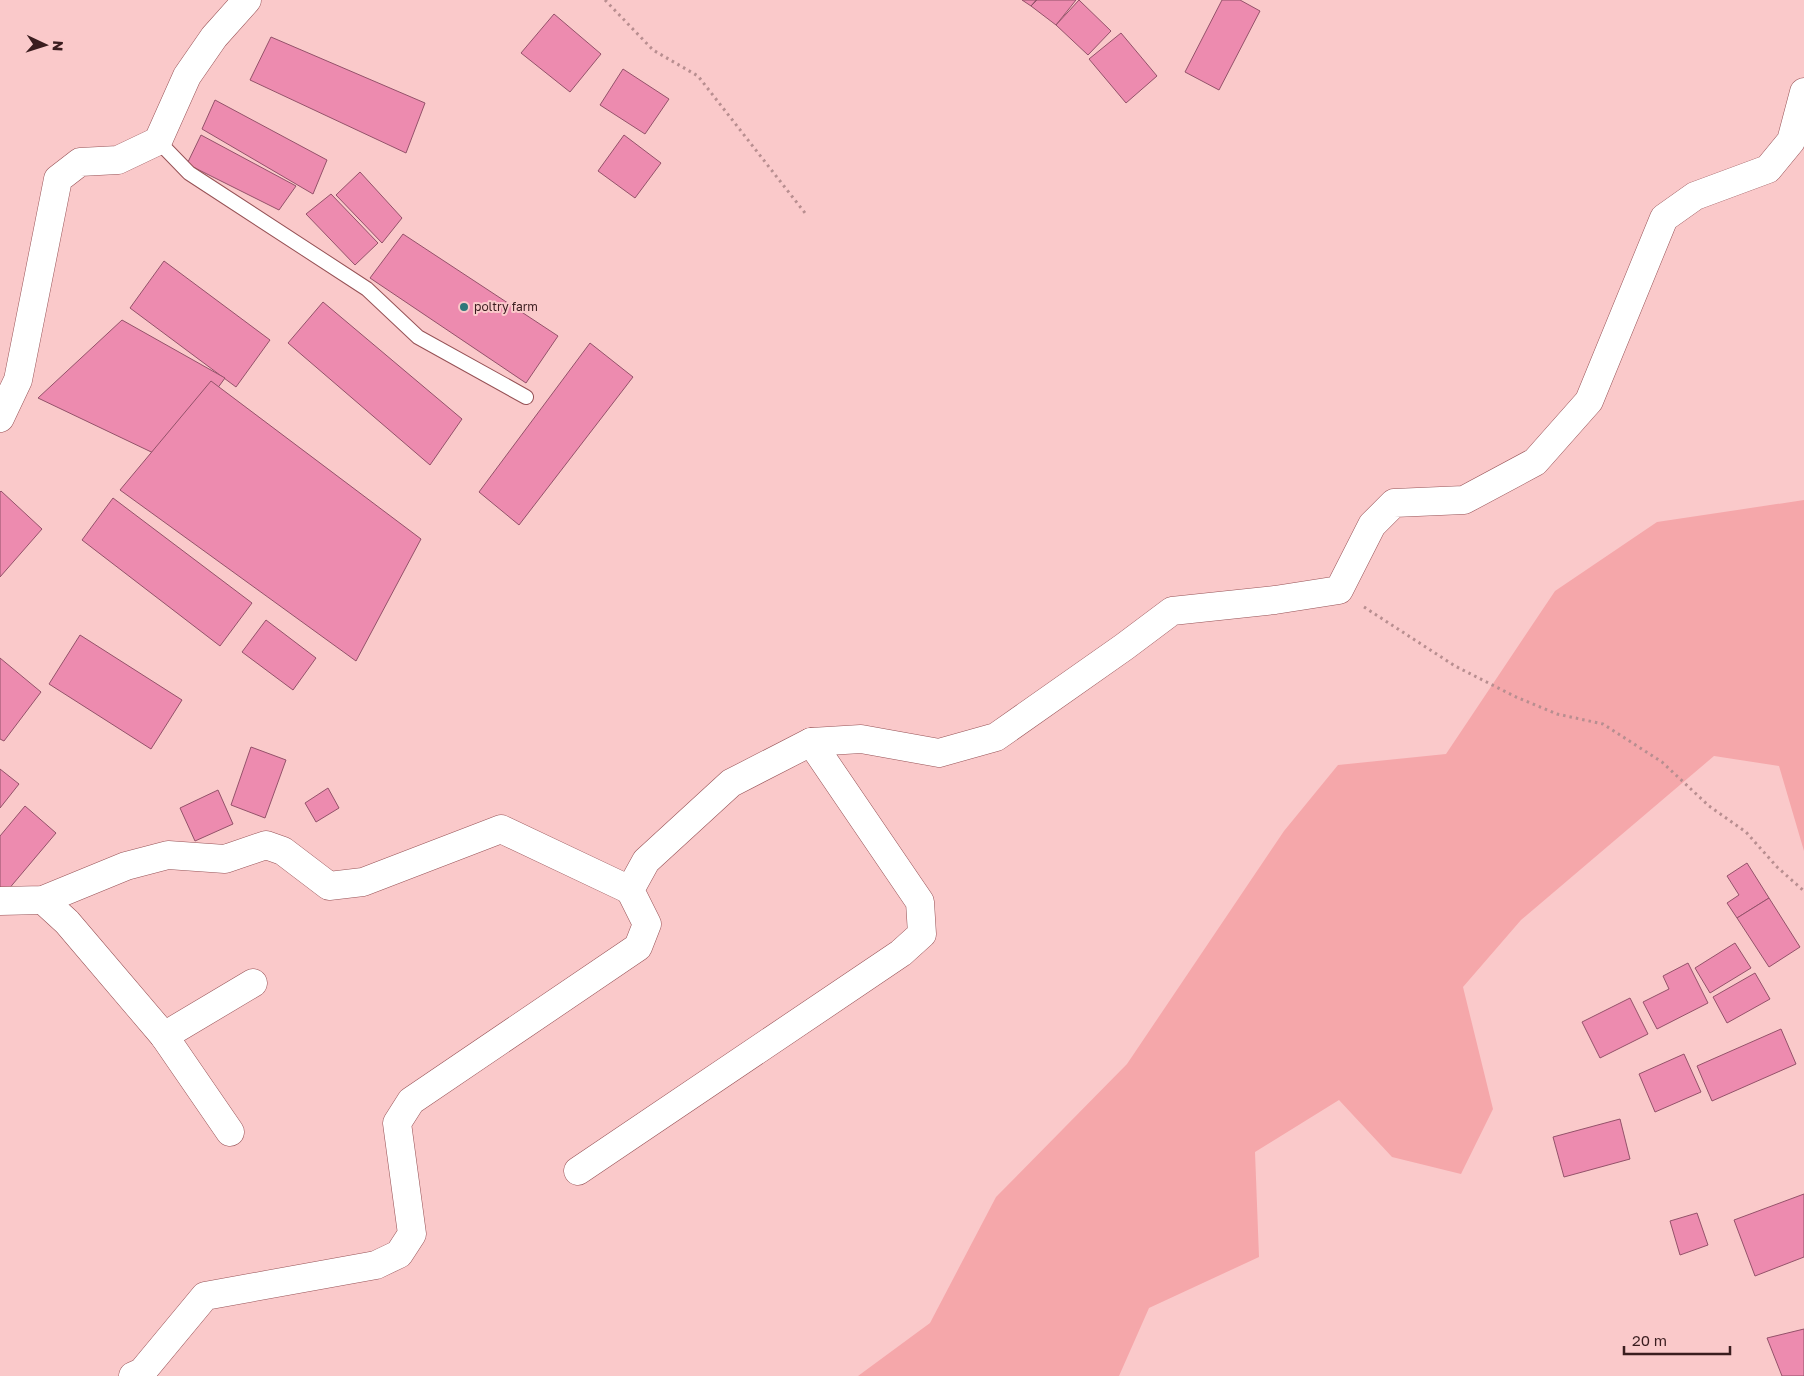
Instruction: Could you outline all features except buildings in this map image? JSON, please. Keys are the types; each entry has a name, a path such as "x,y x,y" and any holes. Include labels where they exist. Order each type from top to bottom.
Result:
{"street":[{"path":"0,418 18,380 58,180 80,162 118,160 158,141 187,76 214,37 247,0"},
{"path":"630,890 646,861 731,783 811,742 861,739 940,753 996,737 1172,611 1275,600 1339,590 1372,525 1394,503 1464,500 1535,462 1589,401 1664,218 1695,196 1768,169 1791,141 1804,92"},
{"path":"578,1171 901,953 922,934 920,902 811,742"},
{"path":"0,901 43,900 126,866 168,855 225,858 266,845 283,851 329,886 363,882 501,829 630,890 647,924 638,948 411,1101 397,1123 412,1234 399,1254 376,1265 205,1296 142,1372 133,1376"},
{"path":"43,900 67,922 164,1036 230,1132"},
{"path":"164,1036 253,983"}],"lane":[{"path":"158,141 189,173 367,289 418,337 526,398"}],"path":[{"path":"605,0 653,50 698,76 805,213"},
{"path":"1339,590 1455,666 1516,697 1557,714 1603,724 1655,757 1709,806 1746,832 1777,867 1804,891"}],"shaded area":[{"path":"1804,500 1804,851 1779,766 1714,756 1521,920 1463,987 1493,1109 1461,1174 1392,1157 1339,1100 1255,1152 1259,1257 1149,1308 1119,1376 858,1376 930,1323 996,1197 1127,1064 1284,831 1338,765 1446,754 1555,591 1657,522"}],"place":[{"name":"poltry farm","path":"464,307"}]}
